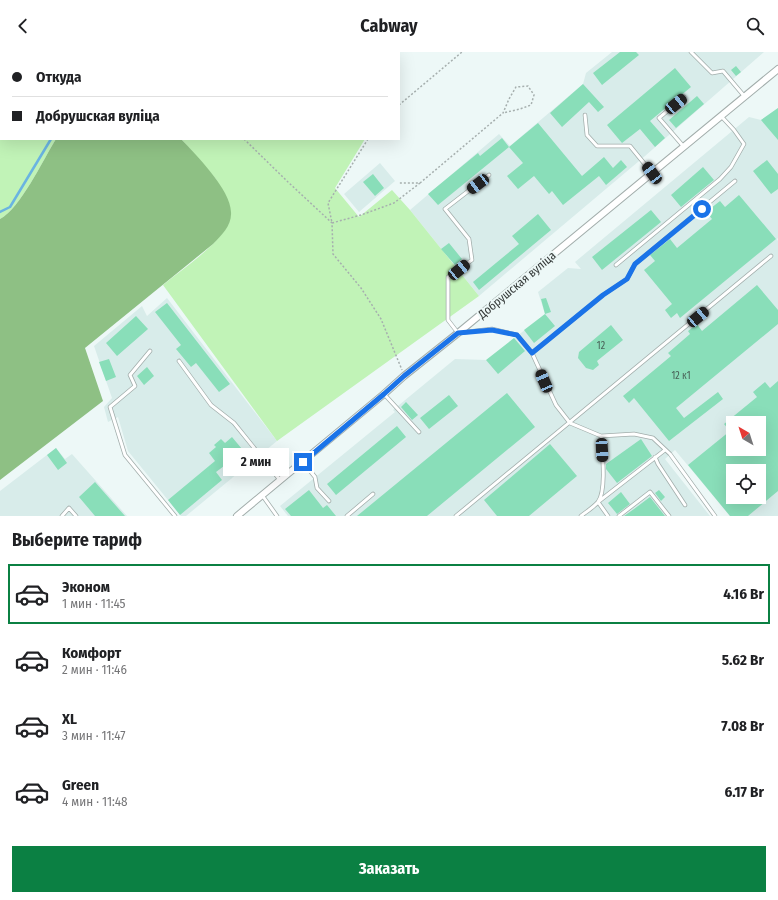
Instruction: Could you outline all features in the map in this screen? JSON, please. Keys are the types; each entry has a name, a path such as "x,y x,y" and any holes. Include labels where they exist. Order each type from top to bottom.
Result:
{"street":[{"name":"Добрушская вуліца","path":"237,516 404,376 721,116 777,73"}],"lane":[{"path":"690,52 712,73 723,71 745,97"},
{"path":"684,97 659,118 684,147"},
{"path":"585,116 587,135 597,146 630,146 652,173"},
{"path":"616,265 720,179 731,167 744,144 721,116"},
{"path":"489,175 445,209 469,239 472,260 448,277 448,320 458,333 492,330 517,335 532,353 556,405 570,423 601,436 634,434 653,438 670,454 715,516"},
{"path":"532,353 603,295 627,279 635,264 735,181"},
{"path":"456,516 771,256"},
{"path":"150,351 130,374 135,386 110,407 125,456 175,516"},
{"path":"179,361 211,405 234,423 280,480"},
{"path":"384,394 419,432"},
{"path":"601,436 603,479 598,502 608,516"},
{"path":"581,516 665,450"},
{"path":"655,457 685,505"},
{"path":"303,462 315,477 317,488 329,501"},
{"path":"619,516 650,492 669,516"},
{"path":"347,516 373,494"},
{"path":"262,495 278,516"},
{"path":"62,516 69,508 76,516"}],"path":[{"path":"400,104 462,52"},
{"path":"332,223 361,215 394,203 504,113 530,105 534,95 528,86 516,87 509,99 504,113"},
{"path":"245,140 332,223"},
{"path":"367,140 328,203 332,223 334,254 381,319 404,376"},
{"path":"399,183 420,183"}],"shaded area":[{"path":"612,52 764,52 645,156 479,296 410,210 499,134 510,146 583,84 586,73"},
{"path":"778,108 778,516 730,516 675,450 665,459 710,516 288,516 280,506 395,412 393,410 455,359 487,360 545,314 538,292 568,268 581,269 575,262 749,117 761,120"},
{"path":"380,163 395,181 359,212 344,194"},
{"path":"167,298 277,441 186,516 181,516 128,451 118,417 108,422 104,407 112,398 94,346 142,306 147,316"},
{"path":"56,448 65,459 72,454 127,516 0,516 0,491"}],"green space":[{"path":"0,140 55,140 23,195 8,214 0,219"},
{"path":"55,140 182,140 212,173 219,183 229,203 231,217 226,230 213,244 85,348 103,401 0,480 0,219 8,214 23,195"},
{"path":"182,140 364,140 335,188 359,217 392,190 410,210 479,296 277,441 163,285 208,249 229,223 216,179"}],"building":[{"path":"620,52 636,52 639,55 602,85 593,73"},
{"path":"736,66 741,72 736,76 731,70"},
{"path":"675,68 691,87 650,121 665,138 655,147 640,129 622,143 607,125"},
{"path":"583,84 604,107 598,112 589,102 562,127 550,113"},
{"path":"697,96 704,104 676,128 669,120"},
{"path":"778,108 778,140 761,120"},
{"path":"538,123 582,176 604,157 613,168 621,160 627,167 606,185 599,176 563,205 552,191 549,194 534,176 518,189 507,176 523,163 509,147"},
{"path":"502,138 509,147 438,205 428,194 478,153 480,156"},
{"path":"767,160 778,174 778,189 771,194 753,171"},
{"path":"703,167 714,180 681,207 671,195"},
{"path":"373,174 384,188 375,196 363,182"},
{"path":"739,195 776,239 680,318 677,313 671,318 665,310 672,304 644,270 655,261 650,255 670,239 677,248 712,219 706,212 720,201 725,207"},
{"path":"651,210 661,222 602,270 592,257"},
{"path":"538,214 551,230 479,290 473,282 519,244 512,236"},
{"path":"449,243 462,259 455,265 441,249"},
{"path":"757,285 778,310 778,324 676,408 684,418 718,392 723,399 669,441 634,398 629,403 623,396 671,356 668,353 690,334 688,331 697,324 702,331"},
{"path":"546,298 551,312 545,314 541,299"},
{"path":"167,303 230,384 219,392 196,363 191,367 176,349 181,345 155,312"},
{"path":"545,314 555,326 534,343 524,330"},
{"path":"136,316 148,329 117,356 106,343"},
{"path":"611,325 623,340 597,361 599,365 593,370 586,368 578,358 579,352"},
{"path":"514,338 525,351 498,374 486,360"},
{"path":"109,359 116,377 106,381 99,362"},
{"path":"147,367 154,376 144,385 137,376"},
{"path":"778,381 778,491 766,501 766,464 726,464 726,504 762,504 748,516 730,516 688,465 726,434 726,456 766,456 766,416 734,416 757,397 753,392 765,382 770,388"},
{"path":"507,393 535,427 427,516 357,516"},
{"path":"449,395 458,406 429,429 420,418"},
{"path":"406,402 418,415 412,420 401,407"},
{"path":"397,426 406,437 336,495 327,484"},
{"path":"232,437 242,449 233,457 237,461 231,466 228,463 216,472 222,480 180,515 168,500 215,461 209,453 216,447 214,445 221,439 225,443"},
{"path":"641,439 652,456 617,483 606,469 606,464"},
{"path":"550,444 577,476 529,516 497,516 484,500"},
{"path":"56,448 67,463 58,470 47,455"},
{"path":"95,482 125,516 95,516 79,497"},
{"path":"309,490 323,508 327,505 336,516 291,516 285,509"},
{"path":"659,490 665,497 661,501 655,493"},
{"path":"621,492 630,504 617,514 608,503"},
{"path":"650,497 665,516 624,516 634,509"}],"waterway":[{"path":"0,212 10,207 50,140"}],"route":[{"path":"303,462 404,376 458,333 492,330 517,335 532,353 603,295 627,279 635,264 702,209"}]}
